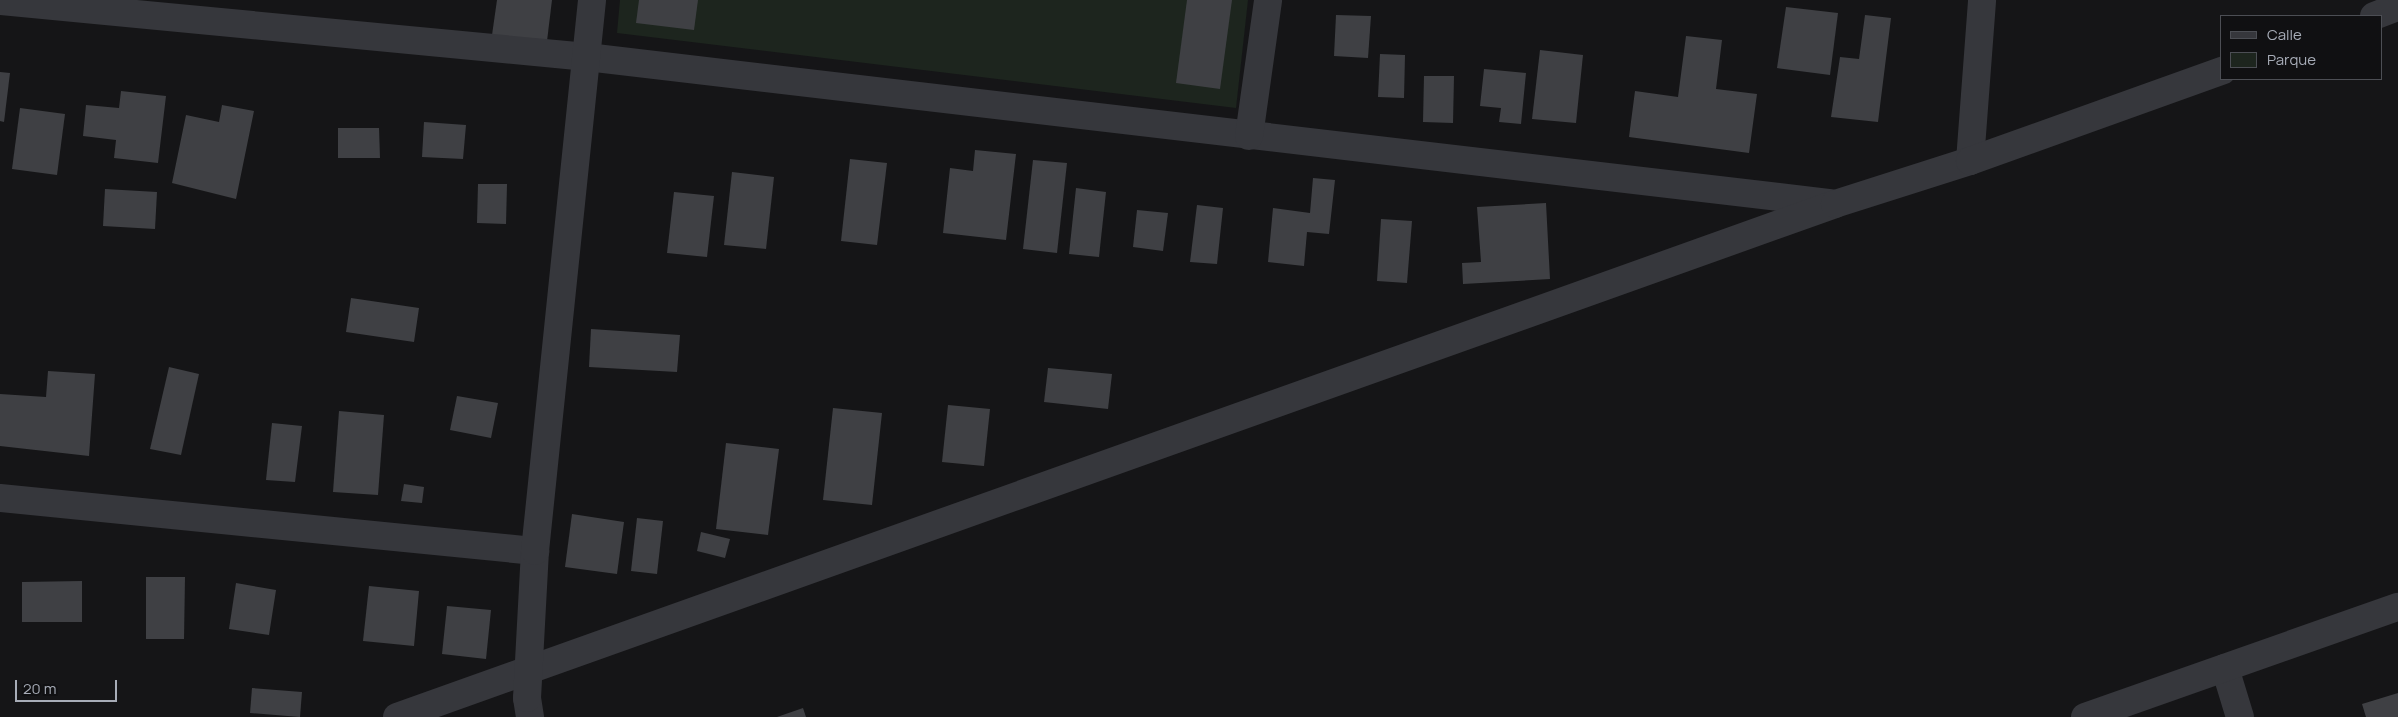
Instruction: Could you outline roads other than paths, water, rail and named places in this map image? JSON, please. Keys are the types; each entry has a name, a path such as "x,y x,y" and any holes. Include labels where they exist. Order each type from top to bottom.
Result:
{"street":[{"path":"530,717 529,669 535,551 592,0"},
{"path":"1249,136 1268,0"},
{"path":"1970,161 1982,0"},
{"path":"0,1 587,57 1835,204"},
{"path":"2377,15 2398,8"},
{"path":"397,717 1835,204 1970,161 2220,72"},
{"path":"0,498 535,551"},
{"path":"2085,717 2398,607"},
{"path":"2225,668 2240,717"}]}
